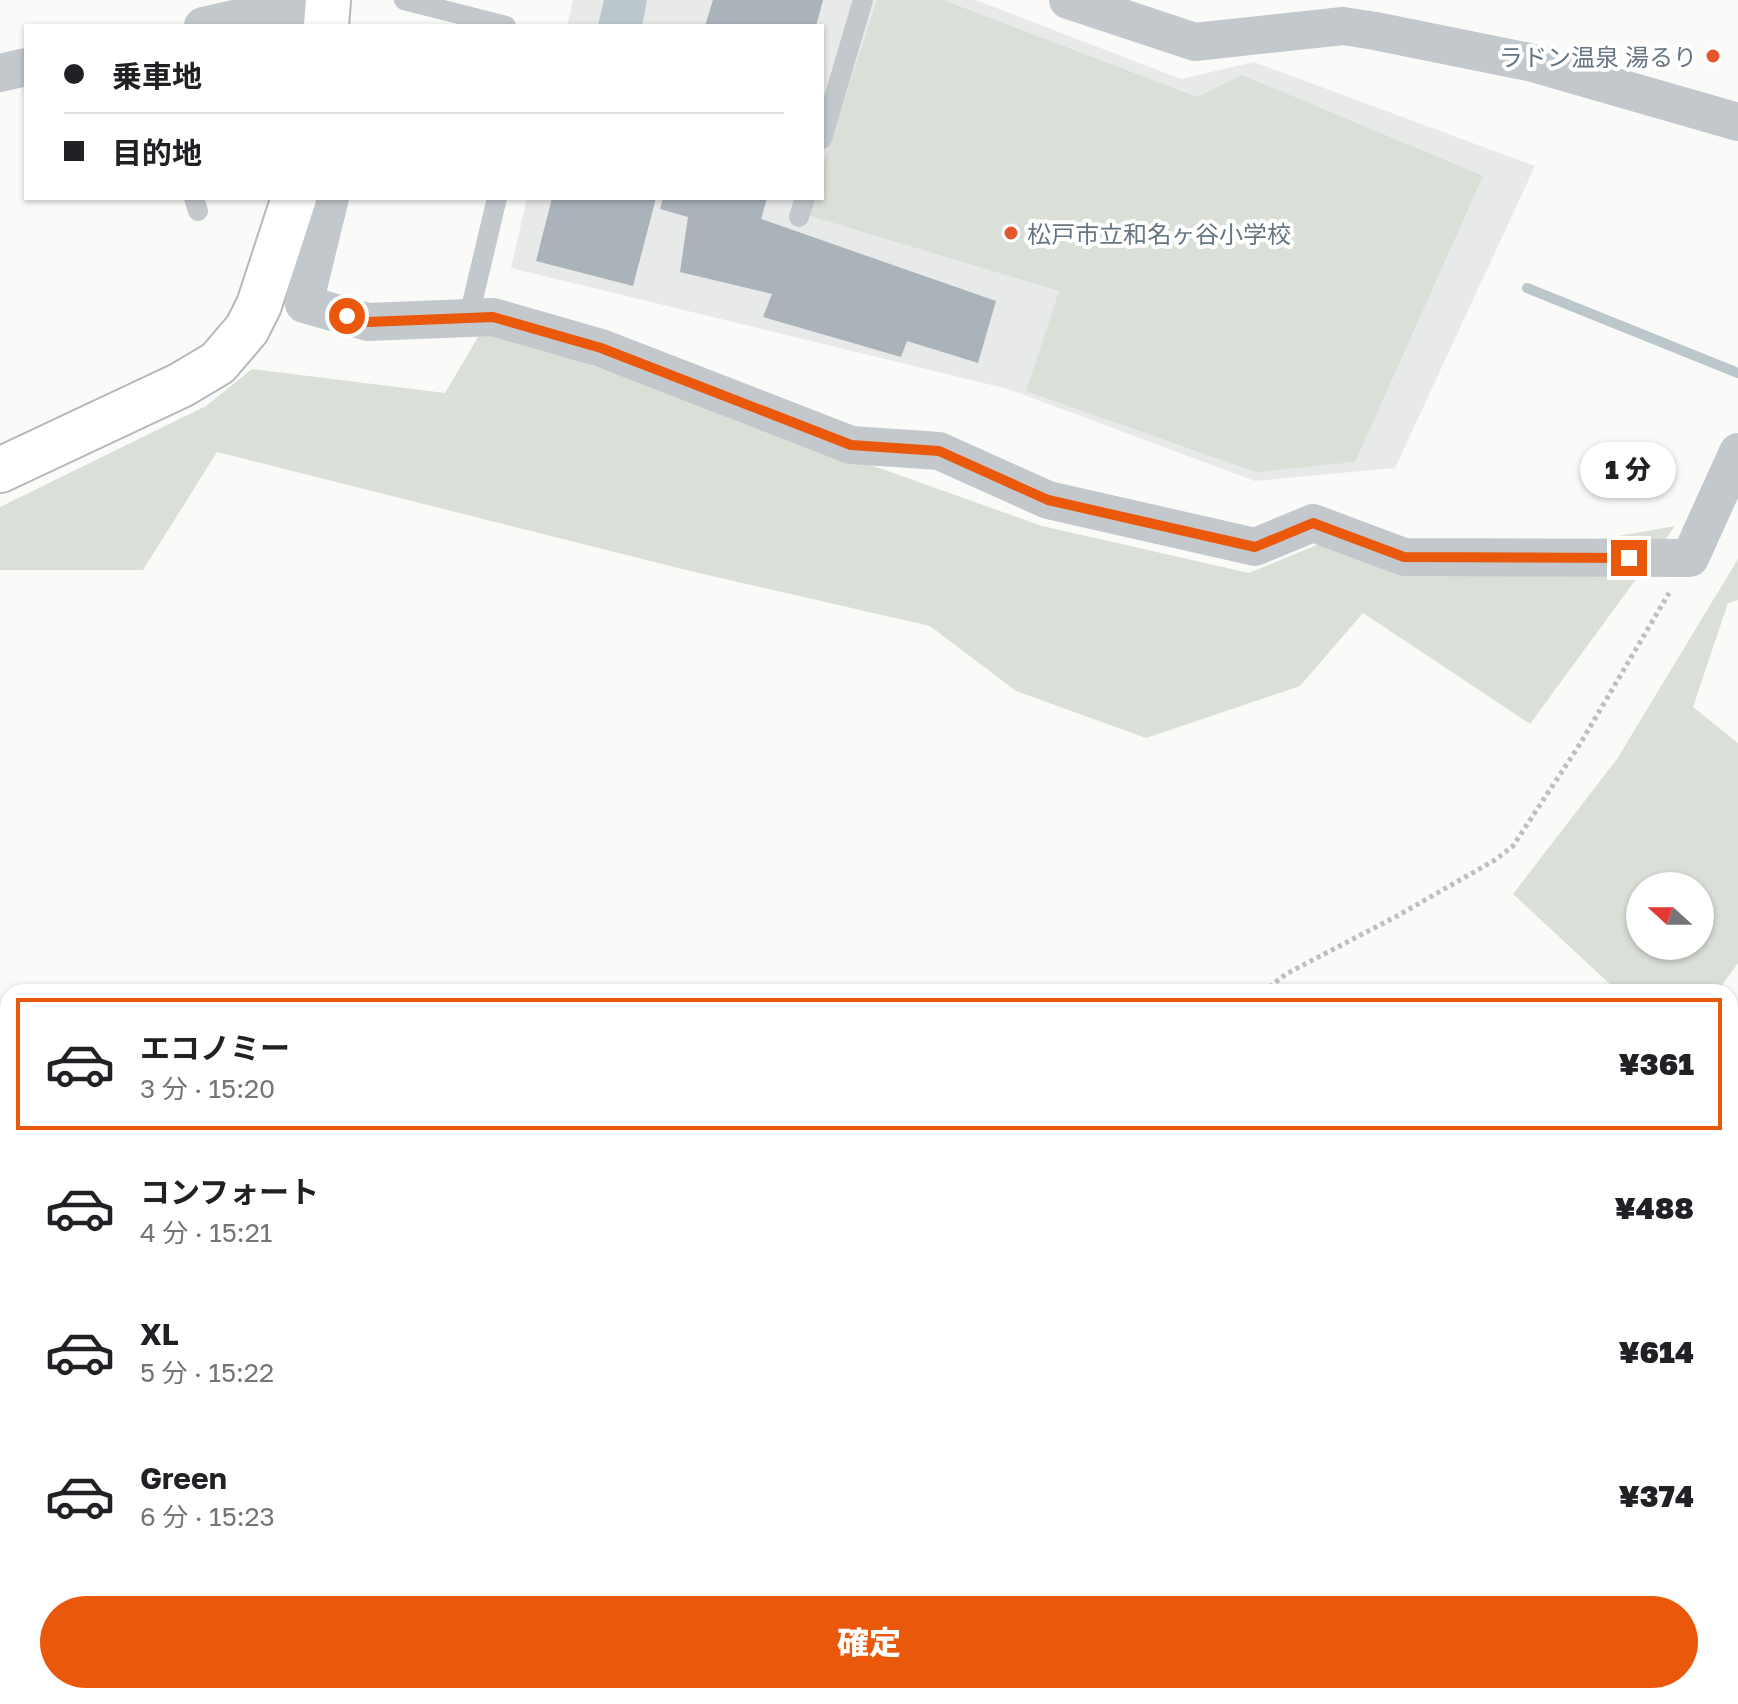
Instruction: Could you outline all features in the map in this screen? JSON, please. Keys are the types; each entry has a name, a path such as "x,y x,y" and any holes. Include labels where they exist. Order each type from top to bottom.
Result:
{"street":[{"path":"1068,0 1195,42 1343,26 1375,31 1529,62 1738,122"},
{"path":"212,24 288,7 327,10"},
{"path":"0,73 24,67"},
{"path":"0,470 181,385 218,363 247,329 259,305 293,200"},
{"path":"330,200 304,304 368,322 493,317 601,348 851,445 939,451 1048,500 1255,547 1313,523 1404,557 1711,538 1738,452"}],"lane":[{"path":"404,0 498,24"},
{"path":"824,132 863,0"},
{"path":"469,316 497,200"}],"path":[{"path":"1273,984 1286,974 1495,860 1513,846 1711,538"}],"shaded area":[{"name":"松戸市立和名ヶ谷小学校","path":"573,0 976,0 1181,79 1254,62 1535,166 1395,468 1255,481 1008,389 511,268 527,200 824,200 824,24 567,24"},
{"path":"604,0 647,0 642,24 598,24"},
{"name":"松戸市立和名ヶ谷小学校","path":"877,0 943,0 1197,97 1242,75 1483,176 1355,462 1256,472 1026,391 1059,291 807,215 811,200 824,200 824,162"},
{"path":"484,327 1042,526 1249,573 1341,535 1407,573 1675,526 1530,724 1363,613 1300,686 1146,738 1016,691 930,626 686,570 217,452 143,570 0,570 0,507 206,406 252,369 445,393"},
{"path":"1738,559 1738,600 1728,603 1693,707 1738,743 1738,963 1723,984 1610,984 1513,894 1617,759"}],"building":[{"path":"713,0 823,0 817,24 706,24"},
{"path":"551,200 655,200 633,286 536,261"},
{"path":"662,200 766,200 761,219 996,301 978,363 907,341 901,357 763,317 772,294 680,272 688,217 660,209"}],"waterway":[{"path":"1527,288 1738,373"}],"place":[{"name":"ラドン温泉 湯るり","path":"1713,56"},
{"name":"松戸市立和名ヶ谷小学校","path":"1011,233"}],"route":[{"path":"347,316 368,322 493,317 601,348 851,445 939,451 1048,500 1255,547 1313,523 1404,557 1629,558"}]}
